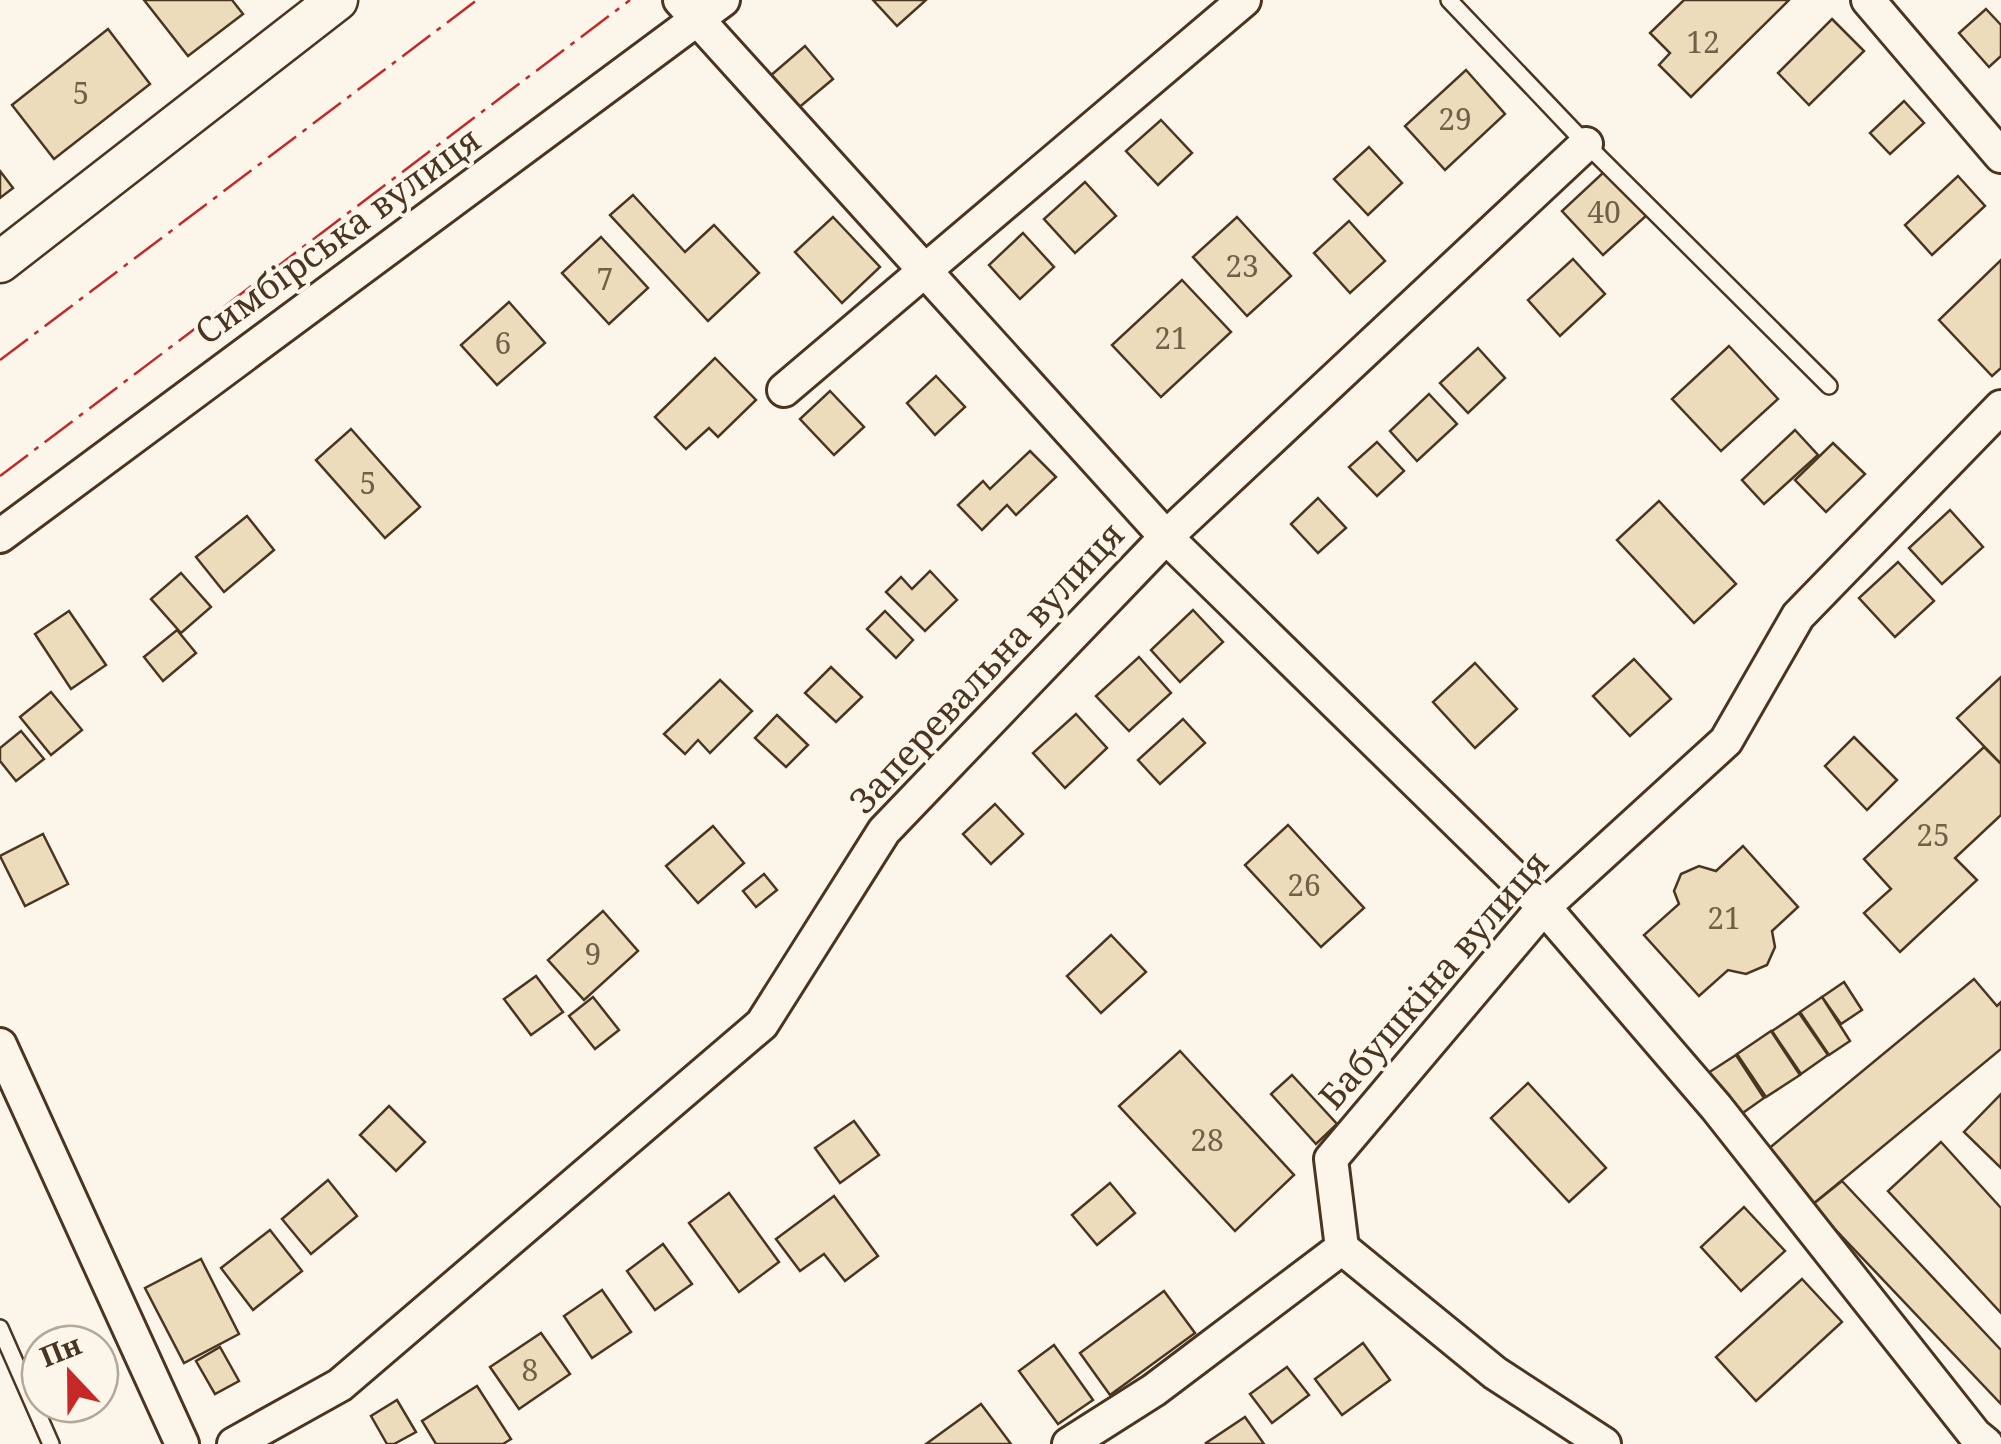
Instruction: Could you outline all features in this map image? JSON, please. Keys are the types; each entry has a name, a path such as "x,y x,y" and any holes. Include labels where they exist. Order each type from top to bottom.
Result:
{"street":[{"path":"784,390 1244,0"},
{"path":"1868,0 2001,156"},
{"path":"0,262 320,5"},
{"path":"700,7 924,270 1166,537 1544,907 1716,1108 1974,1435 1986,1444"},
{"name":"Симбірська вулиця","path":"0,536 700,7"},
{"name":"Заперевальна вулиця","path":"234,1444 340,1385 762,1024 884,831 1166,537 1586,144"},
{"name":"Бабушкіна вулиця","path":"1342,1248 1331,1159 1544,907 1726,741 1798,616 2001,406"},
{"path":"0,1045 182,1444"},
{"path":"1069,1444 1154,1390 1342,1248 1494,1373 1604,1444"}],"lane":[{"path":"1449,0 1586,144 1829,386"},
{"path":"0,1328 51,1444"}],"building":[{"path":"144,0 232,0 243,14 188,56"},
{"path":"873,0 926,0 897,26"},
{"path":"1684,0 1789,0 1691,97 1659,65 1670,53 1650,33"},
{"path":"1986,9 2001,25 2001,56 1989,67 1959,33"},
{"path":"1832,19 1864,51 1809,105 1778,73"},
{"path":"108,29 150,84 54,159 12,105"},
{"path":"805,46 833,79 790,115 762,83"},
{"path":"1466,70 1505,114 1445,170 1405,126"},
{"path":"1904,101 1924,123 1890,154 1870,133"},
{"path":"1161,120 1192,153 1158,185 1126,151"},
{"path":"1369,147 1402,183 1368,215 1334,179"},
{"path":"0,171 13,188 0,198"},
{"path":"1605,171 1647,215 1603,255 1562,211"},
{"path":"1958,176 1985,206 1932,255 1905,225"},
{"path":"1085,182 1116,216 1075,253 1044,219"},
{"path":"633,195 685,252 714,225 759,273 708,321 610,215"},
{"path":"833,217 880,267 842,303 795,252"},
{"path":"1237,217 1291,276 1247,316 1193,257"},
{"path":"1349,221 1385,261 1350,293 1314,253"},
{"path":"1023,233 1054,267 1020,299 989,265"},
{"path":"601,237 648,288 609,324 562,273"},
{"path":"1573,259 1605,294 1560,336 1528,300"},
{"path":"2001,260 2001,368 1992,376 1939,320"},
{"path":"1182,280 1231,332 1161,397 1112,345"},
{"path":"509,302 545,343 497,385 461,345"},
{"path":"1729,346 1778,399 1721,451 1672,399"},
{"path":"1478,348 1505,378 1468,413 1440,383"},
{"path":"715,358 756,400 718,437 709,428 686,449 655,417"},
{"path":"936,376 965,407 935,435 907,403"},
{"path":"830,391 864,427 834,455 800,419"},
{"path":"1429,394 1457,424 1417,461 1390,431"},
{"path":"351,429 420,507 385,538 316,460"},
{"path":"1795,430 1818,455 1764,504 1742,480"},
{"path":"1377,442 1404,471 1377,496 1349,467"},
{"path":"1833,443 1865,474 1826,512 1795,480"},
{"path":"1030,451 1056,477 1016,515 1007,505 982,530 958,505 983,481 990,489"},
{"path":"1318,498 1346,528 1318,553 1291,524"},
{"path":"1659,501 1736,584 1694,623 1617,540"},
{"path":"1950,510 1983,547 1942,584 1909,548"},
{"path":"247,516 274,550 224,592 196,557"},
{"path":"1898,562 1934,601 1895,637 1859,598"},
{"path":"930,571 957,600 925,631 886,592 901,577 912,589"},
{"path":"181,573 211,607 181,633 151,599"},
{"path":"1193,610 1223,642 1180,682 1151,650"},
{"path":"69,611 106,665 71,689 35,634"},
{"path":"885,611 913,640 896,658 867,629"},
{"path":"177,630 196,653 163,681 144,657"},
{"path":"1139,657 1171,693 1129,731 1096,696"},
{"path":"1634,659 1671,699 1630,736 1593,696"},
{"path":"1475,663 1517,709 1475,748 1433,702"},
{"path":"831,667 862,697 836,722 805,693"},
{"path":"2001,677 2001,764 1957,718"},
{"path":"720,680 752,711 710,753 698,740 685,754 664,734"},
{"path":"51,692 82,730 51,755 20,717"},
{"path":"1076,714 1107,748 1065,788 1033,753"},
{"path":"777,715 808,745 786,767 755,738"},
{"path":"1183,719 1205,743 1160,784 1138,760"},
{"path":"21,731 44,759 16,781 0,761 0,748"},
{"path":"1854,737 1897,780 1867,810 1825,766"},
{"path":"1984,747 2001,764 2001,815 1955,858 1977,880 1900,952 1864,913 1891,889 1864,859"},
{"path":"995,804 1023,834 991,864 963,834"},
{"path":"1288,825 1364,908 1321,947 1245,865"},
{"path":"713,826 744,863 698,903 666,866"},
{"path":"43,834 68,884 25,906 0,856"},
{"path":"1743,846 1798,907 1772,931 1775,947 1767,965 1746,974 1728,970 1699,996 1644,935 1679,904 1674,891 1681,874 1699,866 1716,871"},
{"path":"764,874 777,890 756,907 743,891"},
{"path":"603,911 638,951 584,1000 548,960"},
{"path":"1111,935 1146,972 1101,1013 1067,976"},
{"path":"536,976 563,1012 531,1035 504,999"},
{"path":"1974,979 1997,1006 2001,1002 2001,1049 1812,1205 1767,1150"},
{"path":"1844,982 1862,1010 1841,1024 1822,997"},
{"path":"593,997 619,1030 595,1049 569,1016"},
{"path":"1822,997 1850,1041 1829,1055 1800,1012"},
{"path":"1799,1013 1828,1055 1801,1074 1772,1031"},
{"path":"1771,1031 1800,1075 1766,1097 1737,1054"},
{"path":"1180,1051 1294,1175 1235,1231 1119,1106"},
{"path":"1736,1055 1764,1098 1737,1117 1708,1073"},
{"path":"1292,1075 1337,1124 1316,1144 1271,1094"},
{"path":"1528,1083 1606,1168 1569,1202 1491,1118"},
{"path":"2001,1094 2001,1168 1964,1132"},
{"path":"389,1106 425,1142 396,1171 360,1135"},
{"path":"854,1121 879,1155 840,1183 815,1148"},
{"path":"1941,1142 2001,1208 2001,1313 1888,1191"},
{"path":"328,1180 357,1216 311,1254 282,1219"},
{"path":"1842,1181 2001,1350 2001,1404 1812,1205"},
{"path":"1110,1183 1135,1213 1097,1245 1072,1215"},
{"path":"729,1193 779,1262 739,1292 689,1223"},
{"path":"834,1196 878,1256 845,1281 824,1254 800,1271 776,1239"},
{"path":"1744,1207 1785,1251 1741,1291 1701,1247"},
{"path":"270,1230 302,1271 253,1310 221,1268"},
{"path":"663,1244 692,1284 655,1310 627,1271"},
{"path":"201,1259 239,1334 184,1363 145,1288"},
{"path":"1802,1279 1842,1322 1756,1401 1716,1357"},
{"path":"602,1290 631,1332 592,1358 564,1316"},
{"path":"1164,1291 1195,1333 1110,1395 1080,1353"},
{"path":"541,1333 570,1374 519,1409 490,1367"},
{"path":"1363,1343 1390,1380 1342,1415 1315,1379"},
{"path":"1054,1345 1093,1400 1058,1424 1019,1371"},
{"path":"220,1347 239,1381 215,1394 196,1361"},
{"path":"1287,1367 1309,1395 1272,1423 1250,1394"},
{"path":"477,1386 511,1439 503,1444 436,1444 422,1421"},
{"path":"397,1400 416,1432 387,1444 371,1416"},
{"path":"981,1404 1011,1444 926,1444"},
{"path":"1245,1417 1264,1444 1206,1443"}],"power":[{"path":"0,360 477,0"},
{"path":"0,476 630,0"}]}
